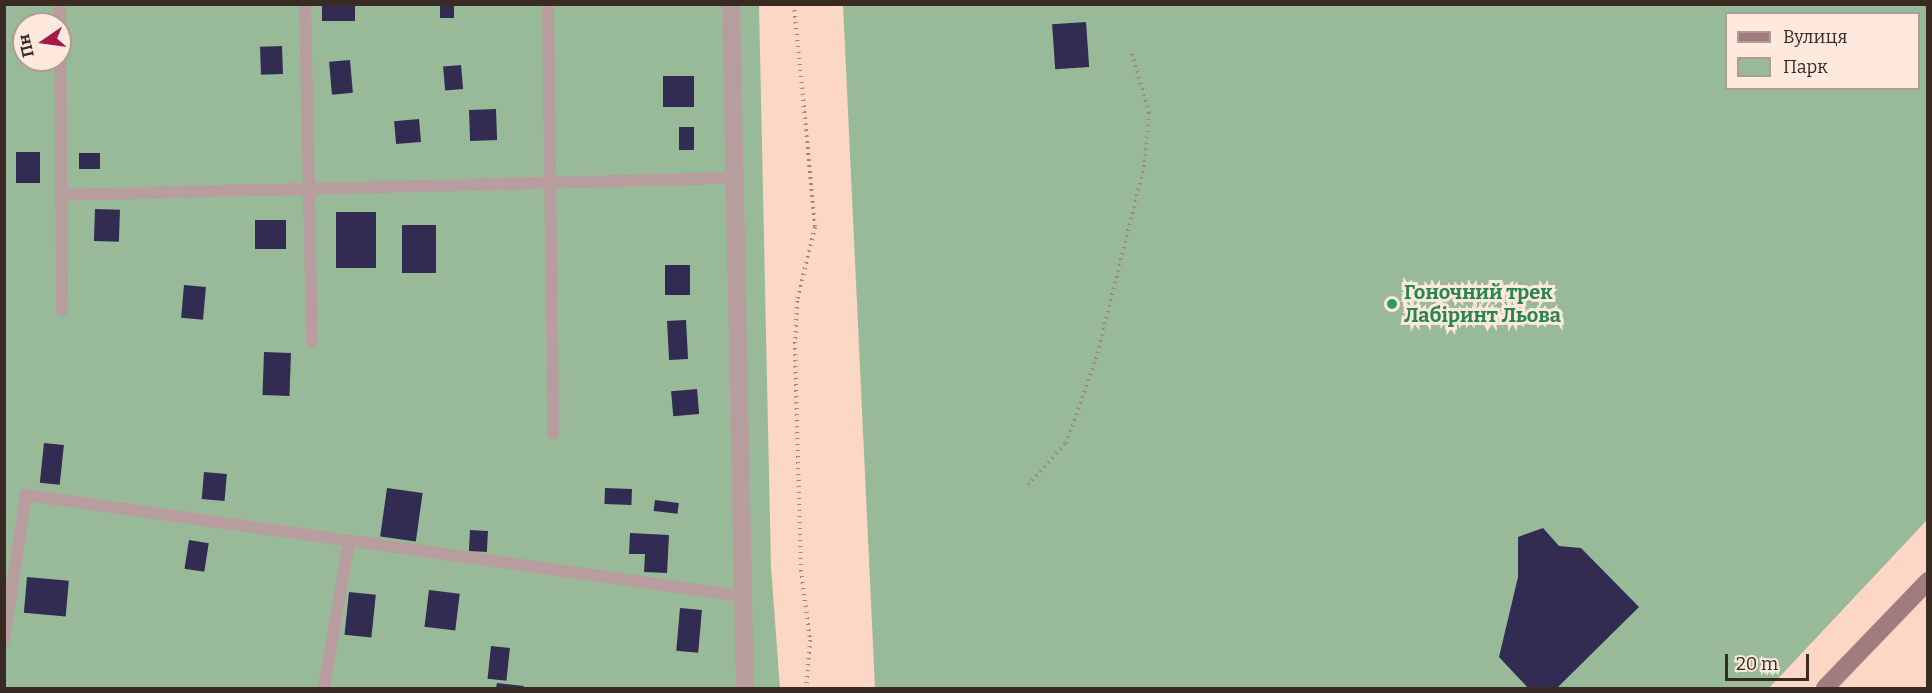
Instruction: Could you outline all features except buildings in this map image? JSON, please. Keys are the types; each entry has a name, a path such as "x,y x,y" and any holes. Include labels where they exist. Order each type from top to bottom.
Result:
{"street":[{"path":"731,4 741,596 745,688"},
{"path":"1825,688 1928,581"}],"lane":[{"path":"60,4 62,310"},
{"path":"305,4 312,343"},
{"path":"548,4 553,434"},
{"path":"63,195 734,178"},
{"path":"4,640 26,495 741,596"},
{"path":"324,688 349,541"}],"path":[{"path":"794,4 815,227 797,301 795,342 801,570 810,640 806,688"},
{"path":"1028,484 1066,443 1096,359 1145,162 1149,113 1131,51"}],"green space":[{"path":"4,5 759,5 771,567 780,688 5,688"},
{"name":"Гоночний трек Лабіринт Льова","path":"843,5 1927,5 1927,520 1769,688 875,688"}],"place":[{"name":"Гоночний трек Лабіринт Льова","path":"1392,304"}]}
